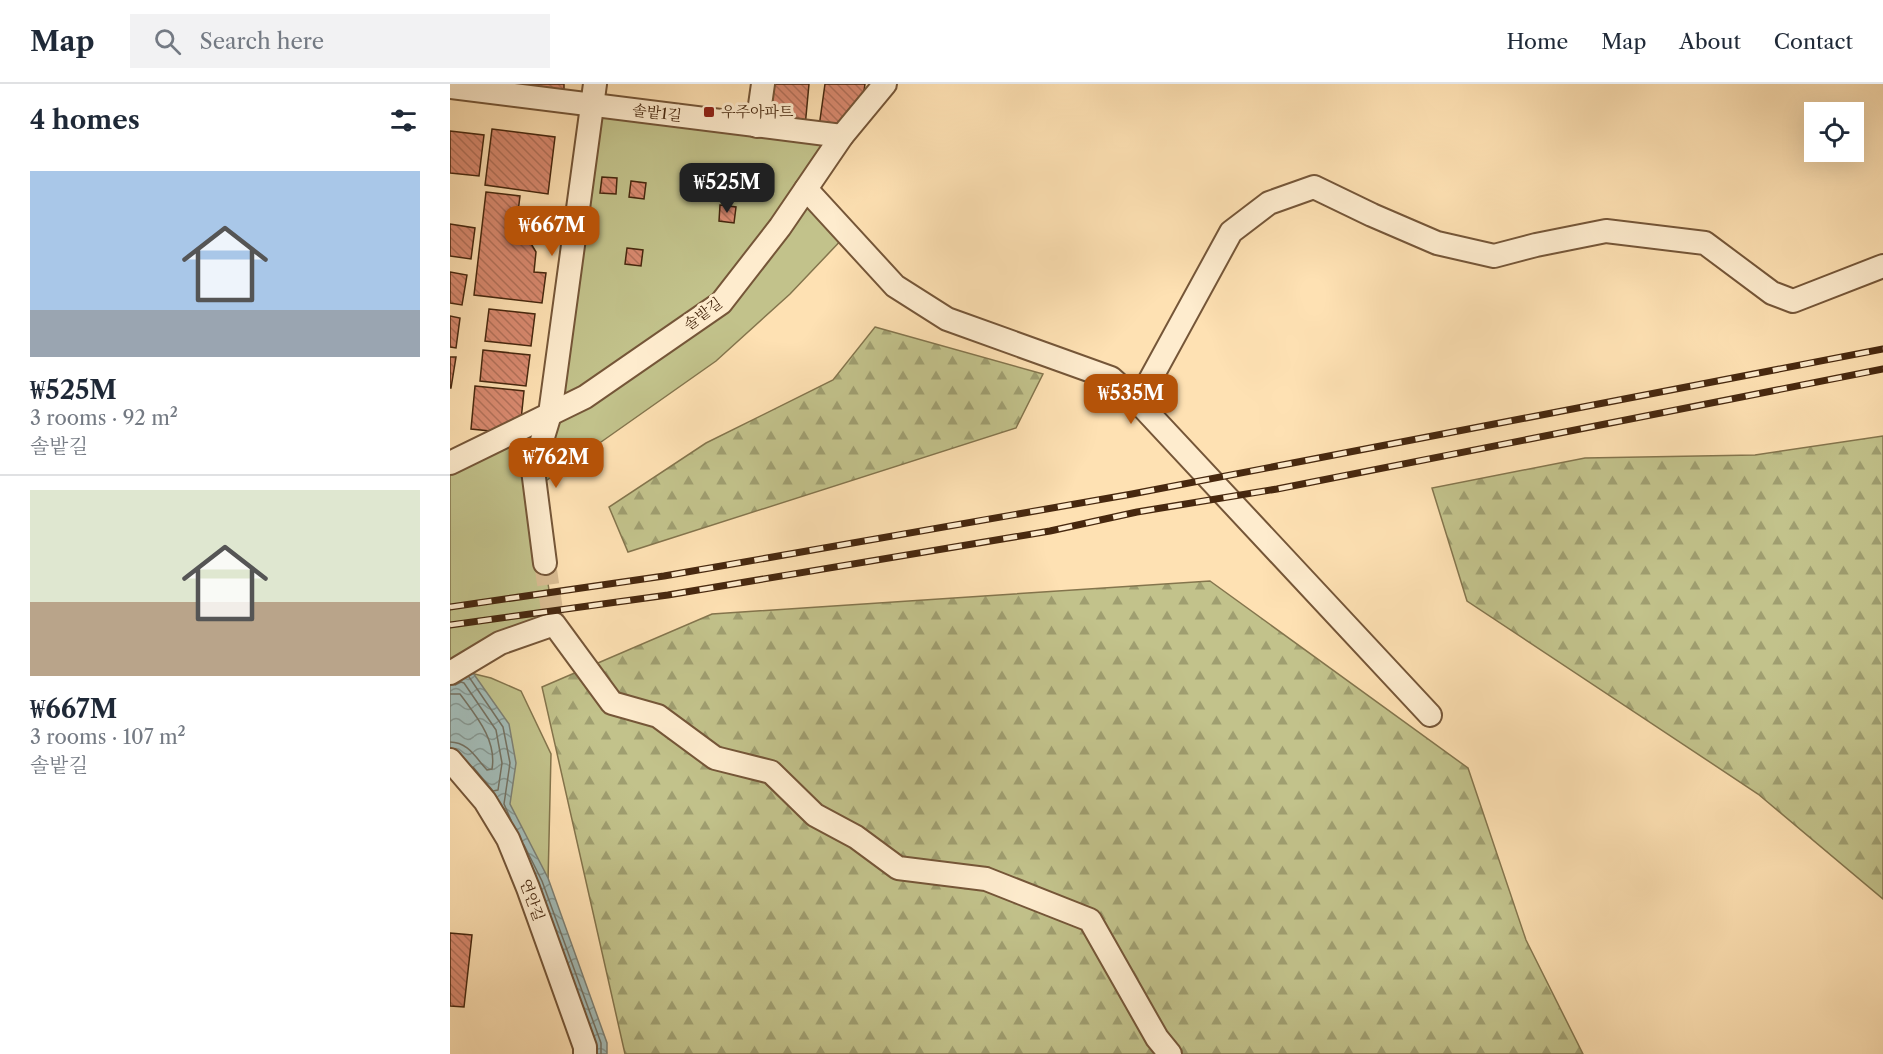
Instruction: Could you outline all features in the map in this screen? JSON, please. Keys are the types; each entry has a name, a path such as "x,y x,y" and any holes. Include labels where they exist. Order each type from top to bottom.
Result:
{"street":[{"path":"757,126 763,84"},
{"name":"솔밭길","path":"450,464 585,397 722,303 780,227 842,136 885,84"},
{"name":"솔밭1길","path":"450,87 594,94 757,126 842,136"},
{"path":"544,563 533,470 550,414 594,94"},
{"path":"1138,402 1230,232 1269,202 1314,187 1437,243 1494,256 1606,231 1705,243 1772,293 1793,301 1883,266"},
{"path":"806,189 896,286 948,319 1111,378 1138,402 1430,715"},
{"path":"450,673 500,643 554,624 612,703 658,716 715,758 771,772 815,815 856,837 898,868 986,879 1090,920 1157,1038 1170,1054"},
{"name":"연안길","path":"450,760 485,801 508,839 585,1047 585,1054"}],"green space":[{"path":"593,105 842,136 806,189 847,234 790,294 716,361 540,485 545,563 554,624 450,661 450,464 550,414"},
{"path":"875,327 1043,374 1016,428 628,552 609,507 706,443 833,380"},
{"path":"1883,436 1883,899 1758,794 1467,601 1432,488 1585,458 1755,455"},
{"path":"1210,581 1468,768 1526,940 1583,1054 625,1054 542,687 712,614"},
{"path":"450,668 491,678 521,691 551,754 547,924"}],"water":[{"path":"466,663 509,724 516,763 510,804 548,878 607,1043 607,1054 585,1054 528,888 450,761 450,673"}],"building":[{"path":"518,84 564,84 564,93 517,89"},
{"path":"772,84 809,84 805,127 769,116"},
{"path":"825,84 865,84 863,98 839,130 819,127"},
{"path":"492,129 555,137 548,194 485,185"},
{"path":"450,131 484,135 479,176 450,173"},
{"path":"602,177 617,178 616,194 600,193"},
{"path":"631,181 646,183 644,199 629,197"},
{"path":"486,192 520,196 517,220 536,252 534,272 546,273 542,303 474,295"},
{"path":"720,205 736,207 734,223 719,221"},
{"path":"450,224 475,228 471,259 450,256"},
{"path":"627,248 643,250 641,266 625,264"},
{"path":"450,272 467,275 462,305 450,303"},
{"path":"489,309 535,314 531,346 485,341"},
{"path":"450,316 460,318 456,348 450,347"},
{"path":"483,350 530,355 526,386 480,381"},
{"path":"450,357 456,357 451,388 450,388"},
{"path":"475,386 524,391 521,420 500,432 471,429"},
{"path":"450,933 472,935 464,1007 450,1006"}],"tunnel":[{"path":"545,563 554,624"}],"railway":[{"path":"450,607 664,576 1132,494 1883,349"},
{"path":"450,625 668,595 1050,531 1137,512 1277,489 1883,369"}],"place":[{"name":"우주아파트","path":"709,112"}]}
